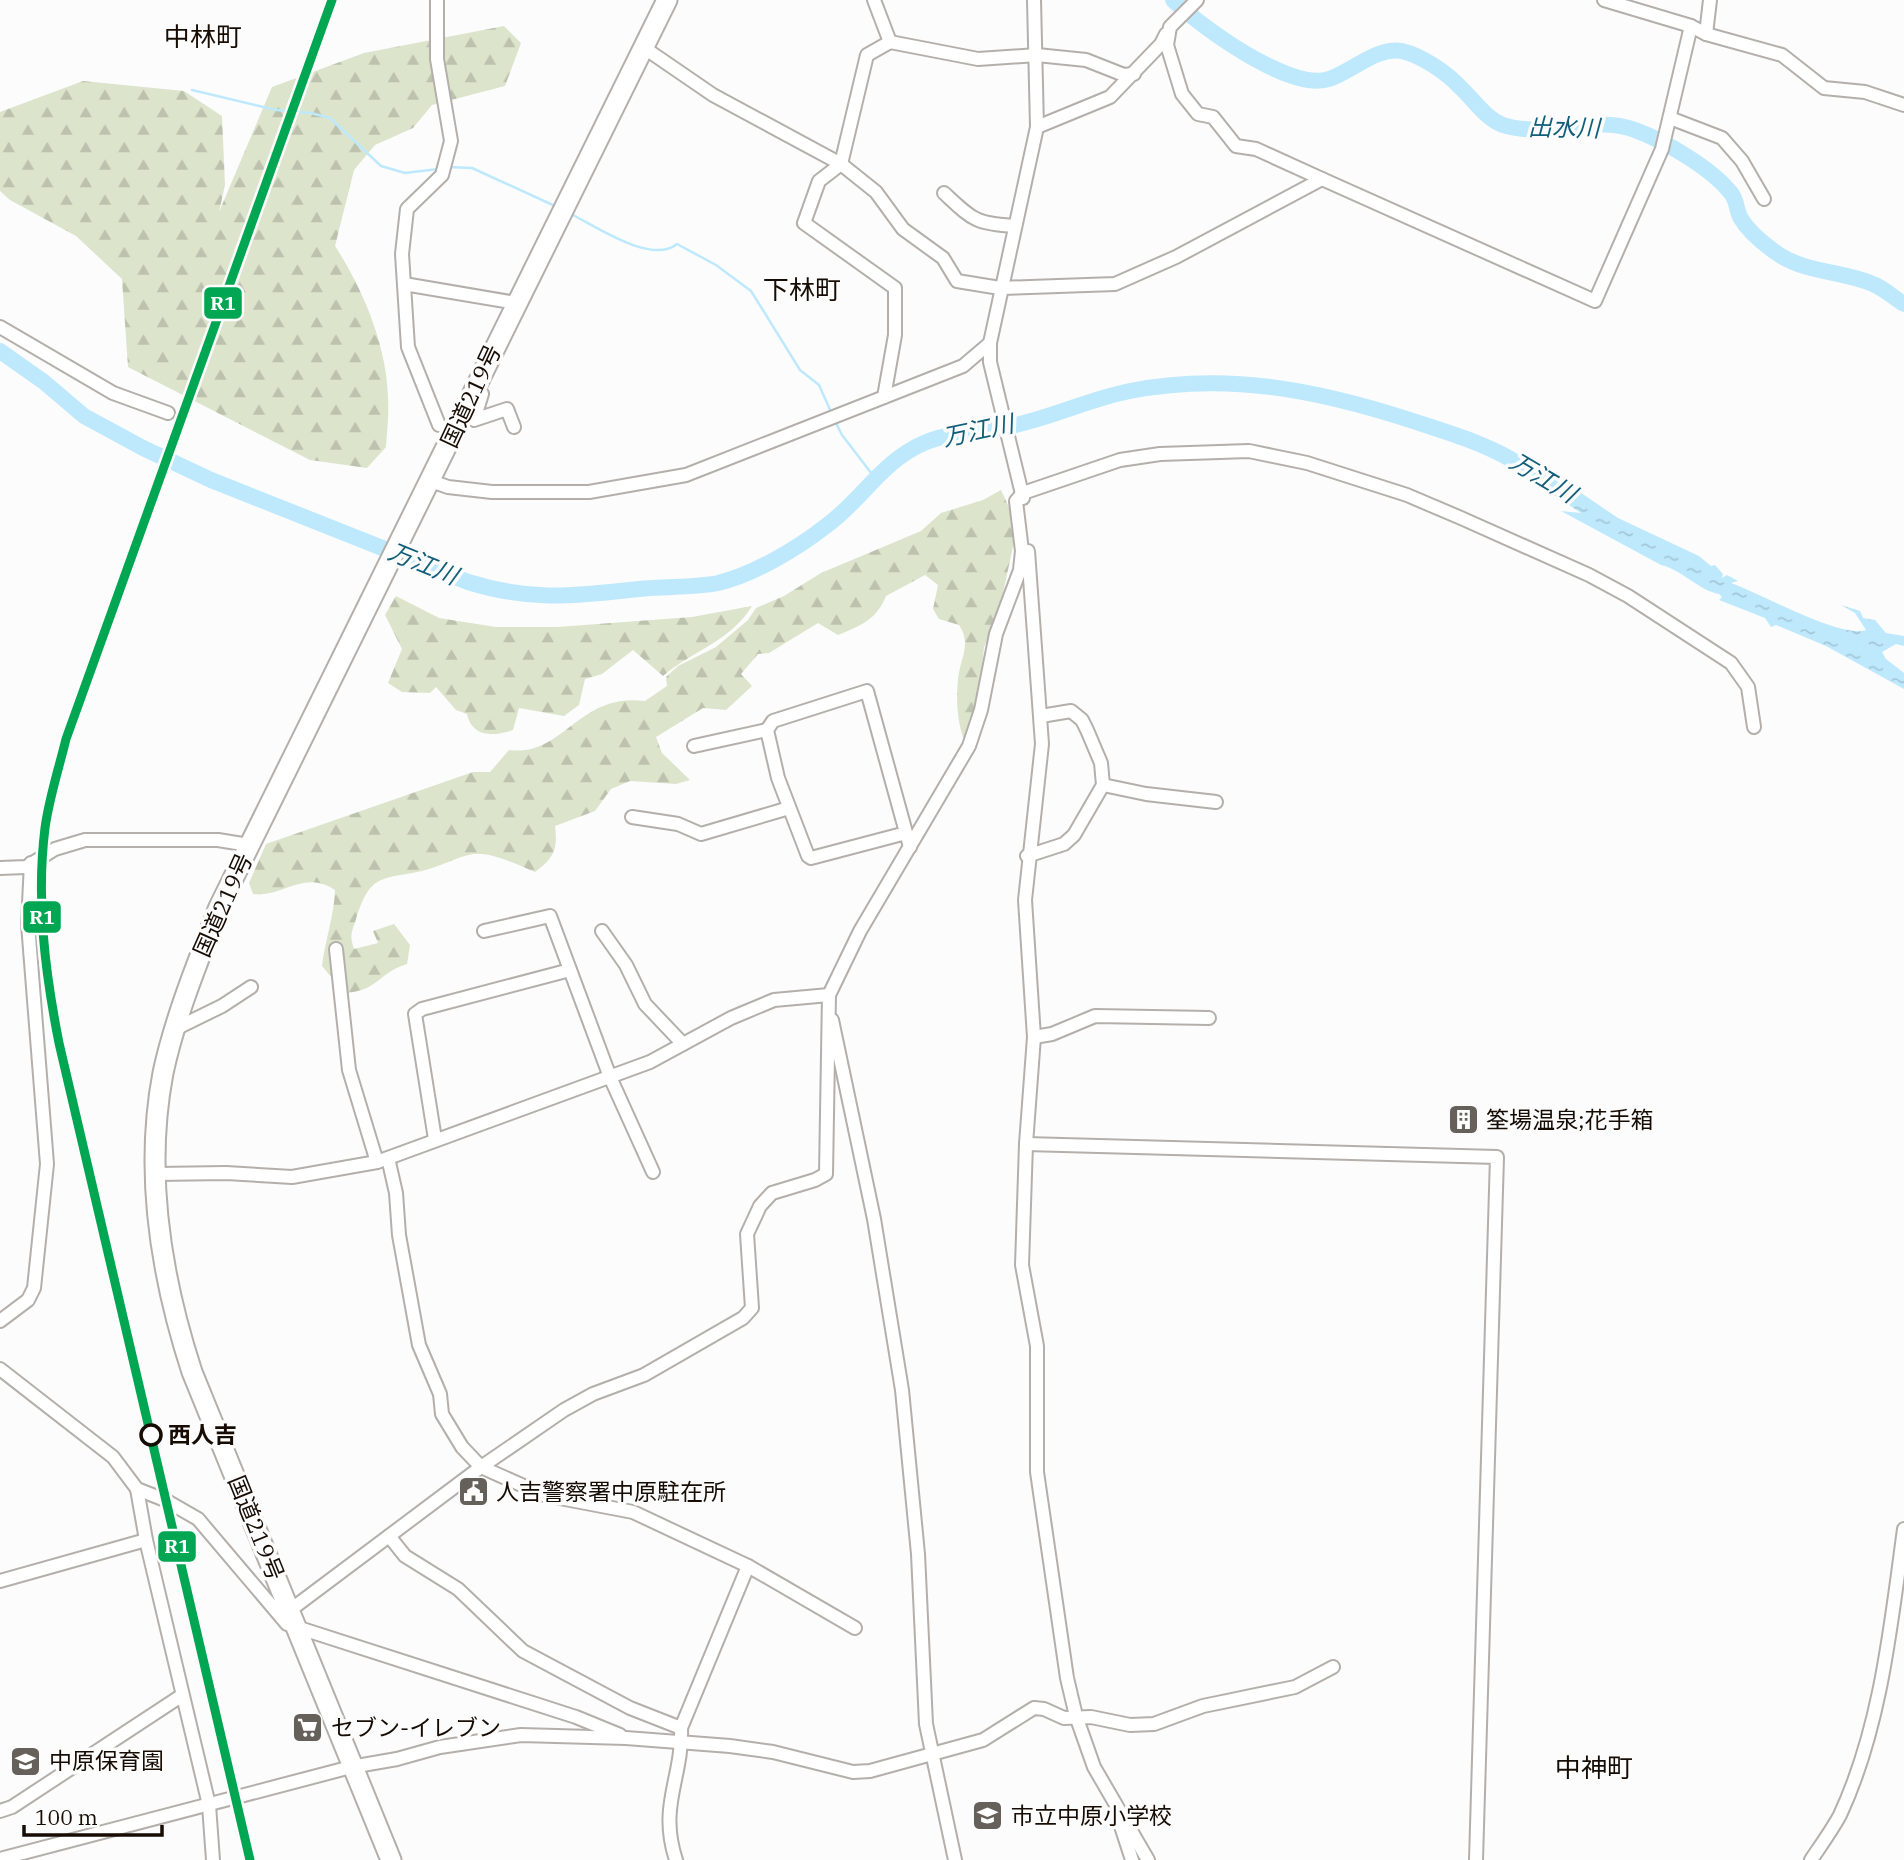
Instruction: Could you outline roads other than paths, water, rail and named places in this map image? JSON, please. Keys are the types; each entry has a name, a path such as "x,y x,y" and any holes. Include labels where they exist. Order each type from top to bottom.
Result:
{"highway":[{"name":"国道219号","path":"391,1860 192,1372 177,1325 165,1274 157,1174 156,1121 164,1071 193,973 249,845 667,0"}],"street":[{"path":"438,0 437,59 451,141 442,175 407,209 402,254 408,348 439,425"},
{"path":"874,0 890,42"},
{"path":"1034,0 1037,127 990,343 990,362 1022,490 1042,744 1027,856 1025,900 1034,1037 1026,1144 1022,1265 1037,1346 1037,1472 1067,1678 1076,1716 1094,1767 1149,1860"},
{"path":"1037,127 1110,97 1161,44 1170,27 1197,0"},
{"path":"1604,0 1691,26 1706,34 1782,55 1824,88 1865,92 1904,105"},
{"path":"1706,34 1710,0"},
{"path":"1170,27 1167,45 1182,94 1198,114 1213,117 1236,146 1256,149 1595,301 1662,149 1691,26"},
{"path":"884,397 895,335 895,288 804,223 819,181 841,164 867,55 890,42 978,59 1037,55 1086,60 1124,75 1134,74"},
{"path":"643,47 713,95 841,164 876,192 903,229 943,258 957,281 1000,288 1115,284 1133,278 1322,179"},
{"path":"1671,118 1722,138 1742,161 1764,199"},
{"path":"944,193 978,221 1014,226"},
{"path":"404,284 516,303"},
{"path":"0,327 113,393 167,413"},
{"path":"426,489 448,487 544,493 628,488 686,475 963,366 990,343"},
{"path":"475,389 482,394 474,420 508,409 514,428"},
{"path":"137,1489 165,1500 198,1519 287,1624 389,1536 481,1466 564,1410 593,1394 644,1376 734,1323 752,1308 747,1234 760,1206 772,1193 815,1181 826,1174 829,995 860,931 969,746 981,710 993,643 1020,570 1022,551 1016,501 1022,490 1108,466 1120,460 1160,454 1249,451 1307,463 1407,495 1589,575 1628,596 1731,663 1748,687 1754,727"},
{"path":"694,746 767,730 773,722 867,691 910,847"},
{"path":"1027,856 1056,848 1074,835 1103,785 1101,763 1082,720 1071,711 1041,716"},
{"path":"767,730 789,808 811,858 906,833"},
{"path":"1103,785 1146,794 1216,802"},
{"path":"632,817 678,824 701,834 789,808"},
{"path":"0,868 26,867 55,849 85,841 218,840 249,845"},
{"path":"0,1321 28,1300 34,1288 46,1189 47,1164 27,924 32,863"},
{"path":"484,931 550,916 610,1077 653,1172"},
{"path":"602,931 626,965 645,1004 683,1044"},
{"path":"336,949 349,1070 396,1193 399,1235 419,1345 440,1394 442,1414 462,1447 481,1466 544,1495 633,1512 748,1566 855,1628"},
{"path":"435,1139 415,1014 422,1009 570,970"},
{"path":"177,1028 251,987"},
{"path":"157,1174 226,1173 292,1177 383,1160 650,1062 731,1018 774,1000 829,995"},
{"path":"829,995 874,1219 902,1390 918,1554 924,1700 932,1756 955,1860"},
{"path":"1034,1037 1052,1034 1095,1016 1209,1018"},
{"path":"1026,1144 1497,1157 1476,1860"},
{"path":"0,1370 113,1457 137,1489 181,1696 209,1805 213,1860"},
{"path":"1811,1860 1850,1792 1875,1707 1890,1631 1904,1529"},
{"path":"389,1536 405,1556 458,1589 523,1651 630,1708 681,1728"},
{"path":"0,1581 146,1540"},
{"path":"676,1860 668,1825 668,1809 682,1744 681,1728 748,1566"},
{"path":"292,1618 576,1717 626,1738"},
{"path":"0,1859 351,1767 397,1759 440,1747 521,1735 626,1738 773,1752 853,1772 870,1771 982,1740 1034,1708 1044,1709 1064,1718 1076,1716 1130,1725 1154,1724 1203,1706 1295,1687 1333,1667"},
{"path":"0,1811 12,1807 181,1696"},
{"path":"1119,1812 1120,1827 1132,1860"}],"water":[{"name":"万江川","path":"1478,445 1537,463 1618,518 1699,556 1711,566 1715,565 1723,574 1722,578 1727,575 1738,581 1731,583 1838,628 1866,630 1855,613 1841,605 1860,611 1863,618 1875,620 1886,633 1904,636 1904,646 1896,644 1882,652 1886,659 1904,673 1904,689 1826,646 1776,625 1771,627 1765,618 1719,600 1722,597 1719,594 1561,511 1581,513"}],"waterway":[{"name":"出水川","path":"1173,0 1224,40 1270,67 1292,76 1312,80 1329,79 1384,52 1402,51 1441,70 1485,113 1503,125 1535,129 1603,124 1635,130 1673,148 1712,174 1733,196 1740,217 1747,227 1778,254 1801,265 1873,284 1904,304"},
{"path":"192,90 276,110 311,113 330,118 381,166 405,173 438,169"},
{"path":"448,167 472,168 555,206"},
{"path":"571,214 639,247 666,249 677,244 716,265 751,291 800,370 819,385 831,412"},
{"name":"万江川","path":"0,351 44,382 84,416 211,480 468,582 533,595 573,595 699,586 732,579 775,560 815,534 839,516 896,460 924,443 956,434 1026,423 1115,394 1166,386 1237,384 1272,387 1341,400 1437,429 1514,461"},
{"path":"835,421 842,435 875,478"}],"place":[{"name":"筌場温泉;花手箱","path":"1463,1120"},
{"name":"西人吉","path":"151,1435"},
{"name":"人吉警察署中原駐在所","path":"473,1492"},
{"name":"セブン-イレブン","path":"308,1728"},
{"name":"中原保育園","path":"26,1761"},
{"name":"市立中原小学校","path":"988,1816"}],"district":[{"name":"中林町","path":"203,37"},
{"name":"下林町","path":"802,290"},
{"name":"中神町","path":"1594,1768"}]}
